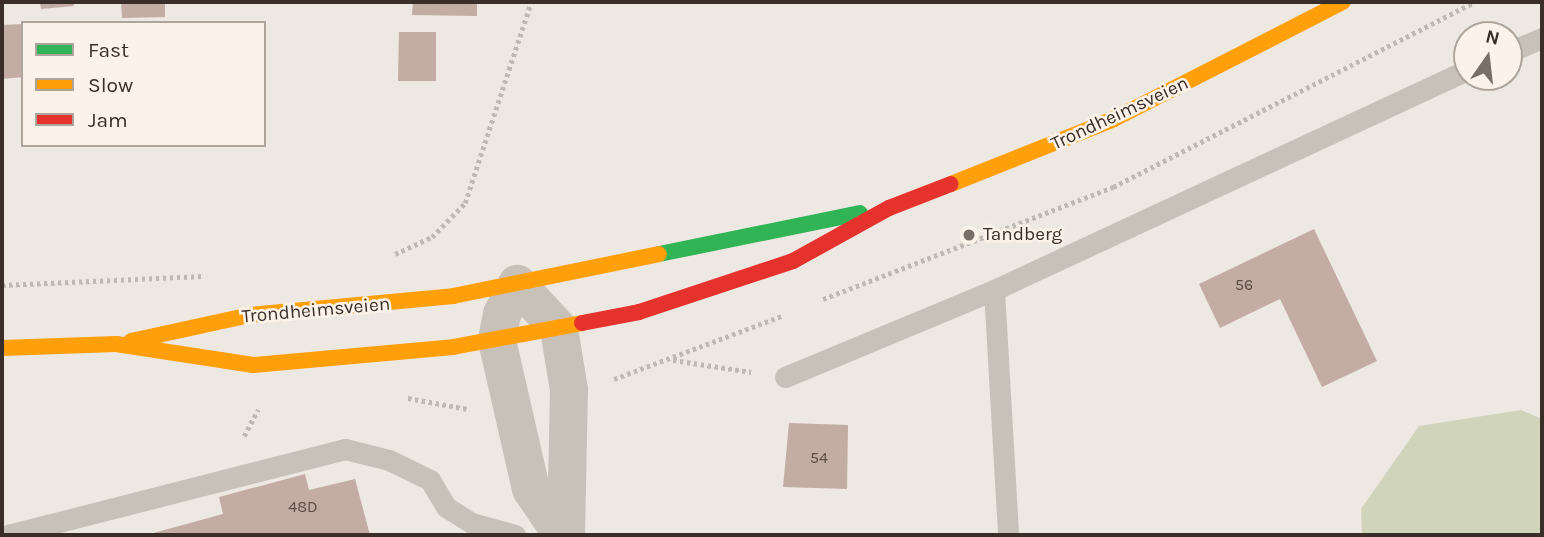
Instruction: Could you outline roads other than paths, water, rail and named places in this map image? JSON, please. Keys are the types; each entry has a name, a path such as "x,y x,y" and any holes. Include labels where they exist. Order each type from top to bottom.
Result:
{"main road":[{"name":"Trondheimsveien","path":"2,348 116,345 253,365 498,340 652,308 780,266 889,208 1114,118 1343,2"},
{"name":"Trondheimsveien","path":"116,345 250,315 392,305 517,284 889,208"}],"street":[{"path":"517,284 559,329 569,390 564,535 531,489 498,340 502,313 517,284"}],"lane":[{"path":"1523,46 1542,38"},
{"path":"785,377 993,290 1453,76"},
{"path":"993,290 1008,535"},
{"path":"8,535 345,449 419,475 446,507 472,523 515,535"}],"place":[{"name":"Tandberg","path":"969,235"}]}
